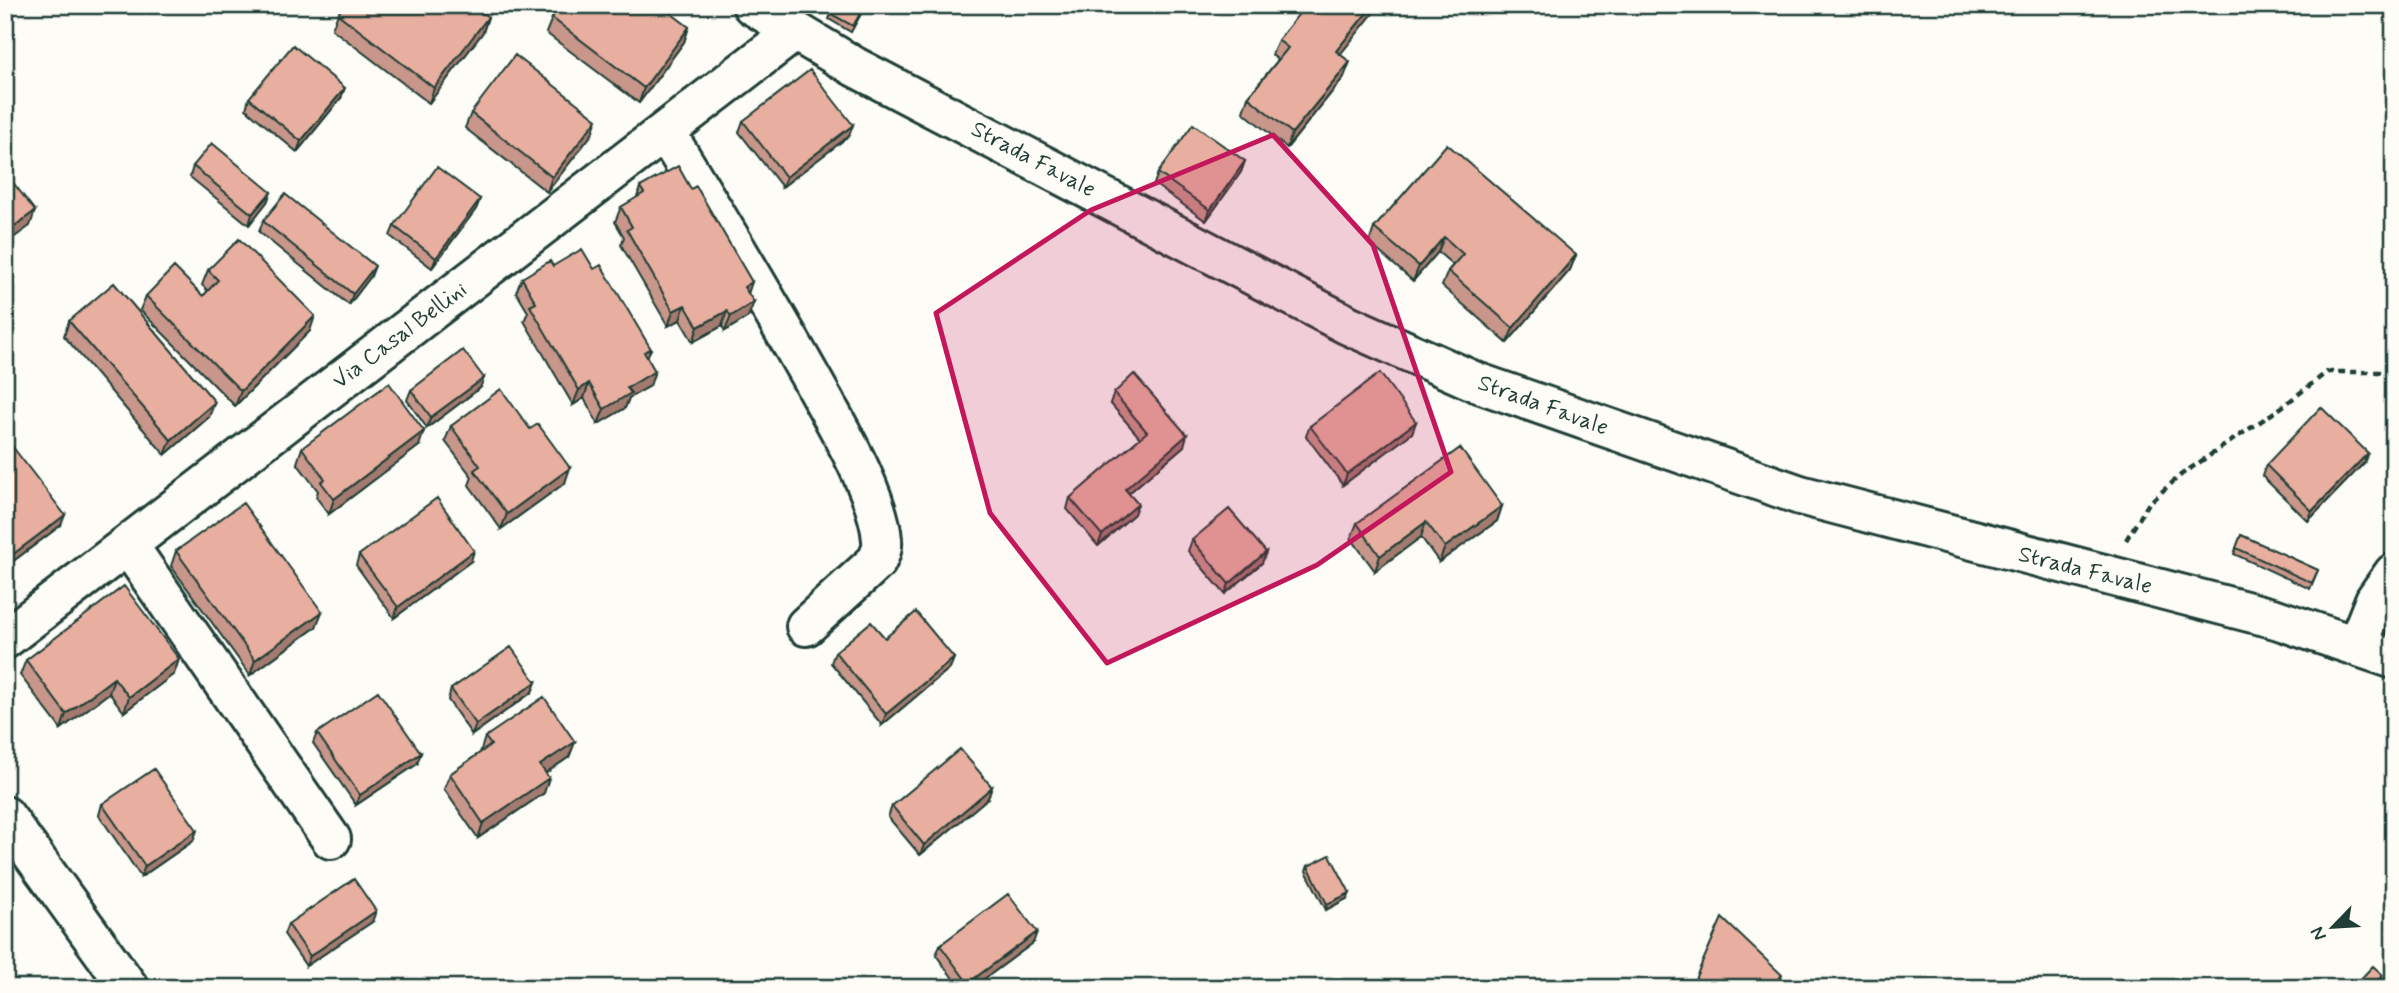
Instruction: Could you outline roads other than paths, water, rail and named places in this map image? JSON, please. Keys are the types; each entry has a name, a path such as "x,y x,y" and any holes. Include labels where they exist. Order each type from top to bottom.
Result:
{"street":[{"name":"Strada Favale","path":"752,5 855,68 1348,325 1476,382 1800,495 2253,613 2394,659"},
{"name":"Via Casal Bellini","path":"5,639 794,32"},
{"path":"666,132 765,297 840,431 879,523 882,550 877,561 806,626"},
{"path":"128,545 331,839"},
{"path":"2357,645 2375,600 2390,586"},
{"path":"5,816 129,988"}]}
